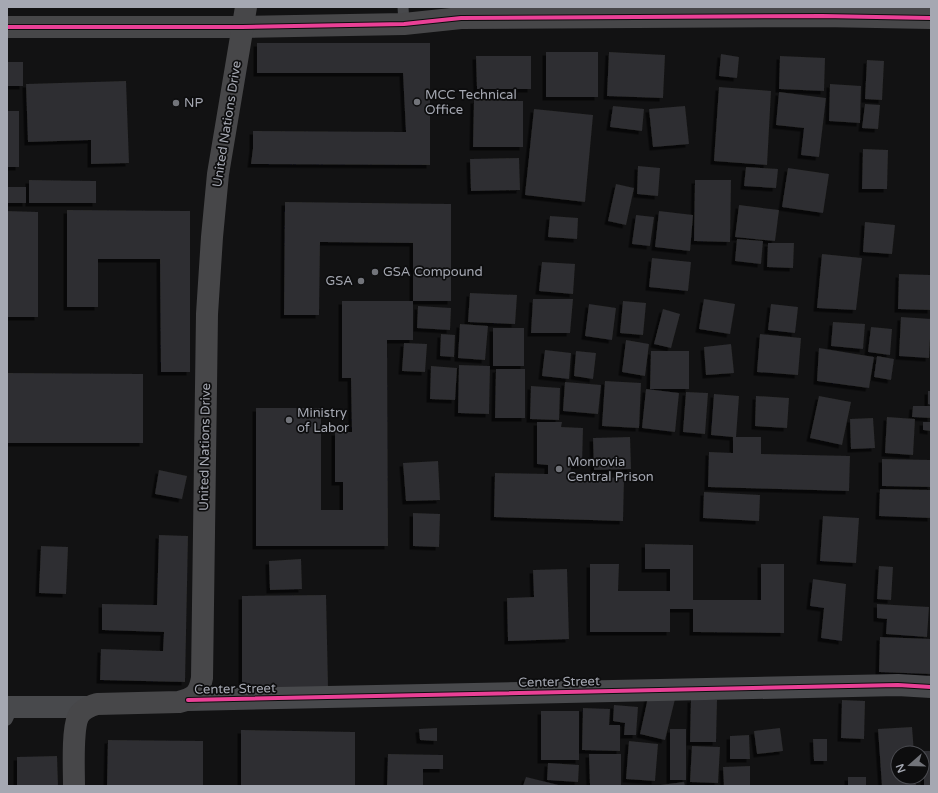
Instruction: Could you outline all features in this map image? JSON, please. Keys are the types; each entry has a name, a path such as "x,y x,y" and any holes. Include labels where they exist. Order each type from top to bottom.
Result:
{"street":[{"path":"7,27 244,17 403,16 461,18 814,16 931,18"},
{"name":"United Nations Drive","path":"188,700 197,694 202,678 207,314 212,237 218,174 244,17"},
{"name":"Center Street","path":"188,700 898,685 931,687"},
{"path":"9,712 88,707 98,704 179,702 188,700"},
{"path":"74,786 75,728 78,716 88,707"}],"building":[{"name":"MCC Technical Office","path":"257,43 430,43 430,165 251,164 253,131 406,132 403,73 257,73"},
{"path":"546,52 598,52 598,97 546,97"},
{"path":"609,52 665,55 663,98 607,96"},
{"path":"721,54 739,57 737,78 719,76"},
{"path":"476,56 531,56 531,89 477,89"},
{"path":"780,56 825,58 824,91 779,89"},
{"path":"867,60 884,61 882,100 865,99"},
{"path":"7,62 23,62 23,86 7,86"},
{"path":"126,81 129,163 91,164 91,140 28,142 26,84"},
{"path":"830,84 861,86 860,123 829,121"},
{"path":"719,87 771,91 767,165 714,161"},
{"path":"779,92 826,98 819,157 801,155 804,128 776,125"},
{"path":"474,100 523,101 523,147 473,147"},
{"path":"865,104 880,105 878,129 862,128"},
{"path":"613,106 644,109 642,131 610,127"},
{"path":"685,106 689,144 653,147 649,109"},
{"path":"534,109 593,115 585,202 525,195"},
{"path":"7,111 19,111 19,167 7,167"},
{"path":"863,149 888,150 887,189 862,189"},
{"path":"519,158 520,190 471,191 470,159"},
{"path":"638,166 660,168 658,196 637,194"},
{"path":"746,167 778,169 776,188 744,186"},
{"path":"788,168 829,174 823,213 782,207"},
{"path":"29,180 96,181 96,203 29,203"},
{"path":"695,180 731,180 730,242 694,241"},
{"path":"616,184 634,188 626,225 608,221"},
{"path":"7,187 26,187 26,203 7,203"},
{"path":"285,202 451,204 451,301 413,301 413,243 320,242 319,315 284,315"},
{"path":"739,205 779,210 775,241 735,237"},
{"path":"67,210 190,211 190,372 161,372 160,259 98,259 98,307 67,307"},
{"path":"7,211 38,212 38,317 7,317"},
{"path":"659,211 693,215 690,251 655,247"},
{"path":"636,215 654,217 650,246 632,244"},
{"path":"550,216 578,218 577,239 548,237"},
{"path":"865,222 895,225 892,254 863,252"},
{"path":"737,239 763,241 761,264 735,261"},
{"path":"768,243 794,243 793,268 767,267"},
{"path":"822,254 862,258 856,310 817,308"},
{"path":"652,258 691,262 688,291 649,287"},
{"path":"542,262 575,264 573,294 539,291"},
{"path":"899,274 931,275 931,310 898,309"},
{"path":"470,293 517,295 515,324 468,322"},
{"path":"533,299 573,299 570,333 531,333"},
{"path":"704,299 735,304 730,334 699,329"},
{"name":"Ministry of Labor","path":"342,301 413,301 413,340 387,340 388,546 256,546 256,408 321,408 321,510 343,510 343,482 335,482 335,432 352,432 351,378 342,378"},
{"path":"623,301 646,303 643,335 620,333"},
{"path":"589,304 616,308 612,340 585,336"},
{"path":"771,304 798,307 795,333 768,330"},
{"path":"418,306 451,308 450,330 417,328"},
{"path":"663,309 680,314 671,348 654,344"},
{"path":"901,317 931,319 929,358 899,356"},
{"path":"833,322 865,324 863,349 831,346"},
{"path":"460,324 488,326 485,360 458,358"},
{"path":"871,327 892,329 890,355 868,352"},
{"path":"493,328 524,328 524,366 493,366"},
{"path":"441,334 455,335 454,357 440,356"},
{"path":"760,334 801,338 798,375 757,372"},
{"path":"626,340 649,344 645,376 622,372"},
{"path":"404,343 427,344 425,372 402,371"},
{"path":"731,344 734,373 706,375 704,347"},
{"path":"819,348 874,357 869,388 817,381"},
{"path":"545,350 571,353 569,379 542,376"},
{"path":"576,351 596,353 593,379 574,376"},
{"path":"651,351 689,351 689,389 650,389"},
{"path":"877,356 894,359 891,380 874,377"},
{"path":"459,365 490,366 489,414 458,413"},
{"path":"431,366 457,368 455,400 430,399"},
{"path":"496,369 525,369 525,418 495,418"},
{"path":"7,373 143,374 143,443 7,443"},
{"path":"605,381 641,383 639,428 602,426"},
{"path":"565,382 601,385 598,414 563,411"},
{"path":"531,386 560,388 559,420 530,419"},
{"path":"646,389 679,393 675,432 642,428"},
{"path":"928,391 931,391 931,405 928,404"},
{"path":"686,392 708,393 705,434 683,432"},
{"path":"714,394 739,396 736,437 761,437 761,454 850,456 849,491 708,487 709,452 733,453 733,437 711,435"},
{"path":"756,396 789,398 787,428 755,426"},
{"path":"819,396 851,402 842,445 810,438"},
{"path":"913,406 931,406 931,418 912,417"},
{"path":"887,417 915,419 913,455 885,453"},
{"path":"873,418 875,448 851,449 850,419"},
{"name":"Monrovia Central Prison","path":"537,422 562,422 561,427 583,428 582,465 571,465 570,476 624,478 623,521 494,517 495,473 548,474 548,465 537,464"},
{"path":"923,422 931,422 931,431 923,430"},
{"path":"630,437 631,469 594,470 593,438"},
{"path":"882,459 931,460 931,487 882,486"},
{"path":"438,461 440,500 406,501 403,463"},
{"path":"159,470 187,476 182,499 155,494"},
{"path":"880,489 931,490 931,518 879,516"},
{"path":"704,492 760,495 759,521 703,518"},
{"path":"413,513 440,514 439,547 413,546"},
{"path":"823,516 859,518 856,563 820,561"},
{"path":"159,535 188,536 185,682 100,680 101,649 163,651 164,632 102,630 102,604 157,605"},
{"path":"645,544 693,545 693,600 761,600 761,564 784,564 784,633 693,632 693,609 670,609 670,632 590,632 590,564 619,564 618,591 670,591 670,569 645,569"},
{"path":"41,546 68,547 66,594 39,593"},
{"path":"301,559 302,589 270,590 269,561"},
{"path":"879,566 893,567 891,600 877,599"},
{"path":"567,569 569,639 508,641 507,598 534,597 533,570"},
{"path":"813,579 846,584 842,641 821,638 824,608 810,606"},
{"path":"326,595 328,687 242,687 242,596"},
{"path":"877,604 929,607 927,637 886,634 887,619 877,618"},
{"path":"880,637 931,639 931,674 879,672"},
{"path":"649,693 675,699 665,740 640,734"},
{"path":"691,699 717,700 716,742 690,742"},
{"path":"842,700 865,701 864,739 841,738"},
{"path":"614,705 638,707 636,735 624,735 625,723 613,721"},
{"path":"583,708 610,709 609,725 620,725 620,751 582,750"},
{"path":"541,711 579,711 579,760 541,760"},
{"path":"912,727 913,745 890,745 890,785 916,786 882,786 878,729"},
{"path":"437,728 437,741 420,740 419,729"},
{"path":"780,728 783,751 757,754 754,731"},
{"path":"670,729 686,729 686,780 670,780"},
{"path":"241,730 355,732 355,786 241,786"},
{"path":"749,735 750,759 730,759 730,736"},
{"path":"813,739 827,739 827,761 814,761"},
{"path":"108,740 203,741 203,786 107,786"},
{"path":"629,741 658,744 655,781 626,779"},
{"path":"692,746 720,747 718,783 690,782"},
{"path":"931,751 931,786 924,786 930,785"},
{"path":"388,754 443,755 443,769 423,769 423,786 387,786"},
{"path":"589,754 621,754 621,786 590,786"},
{"path":"57,756 58,786 17,786 17,757"},
{"path":"548,763 579,765 578,782 547,780"},
{"path":"750,766 750,786 724,786 723,767"},
{"path":"526,777 558,785 558,786 523,786"},
{"path":"848,777 866,777 866,786 848,786"},
{"path":"684,782 685,786 660,786 660,785"}],"cycle path":[{"path":"7,27 242,27 404,24 461,18 822,16 931,18"},
{"path":"188,700 898,685 931,687"}],"place":[{"name":"MCC Technical Office","path":"417,102"},
{"name":"NP","path":"176,103"},
{"name":"GSA Compound","path":"375,272"},
{"name":"GSA","path":"361,281"},
{"name":"Ministry of Labor","path":"289,420"},
{"name":"Monrovia Central Prison","path":"559,469"}]}
